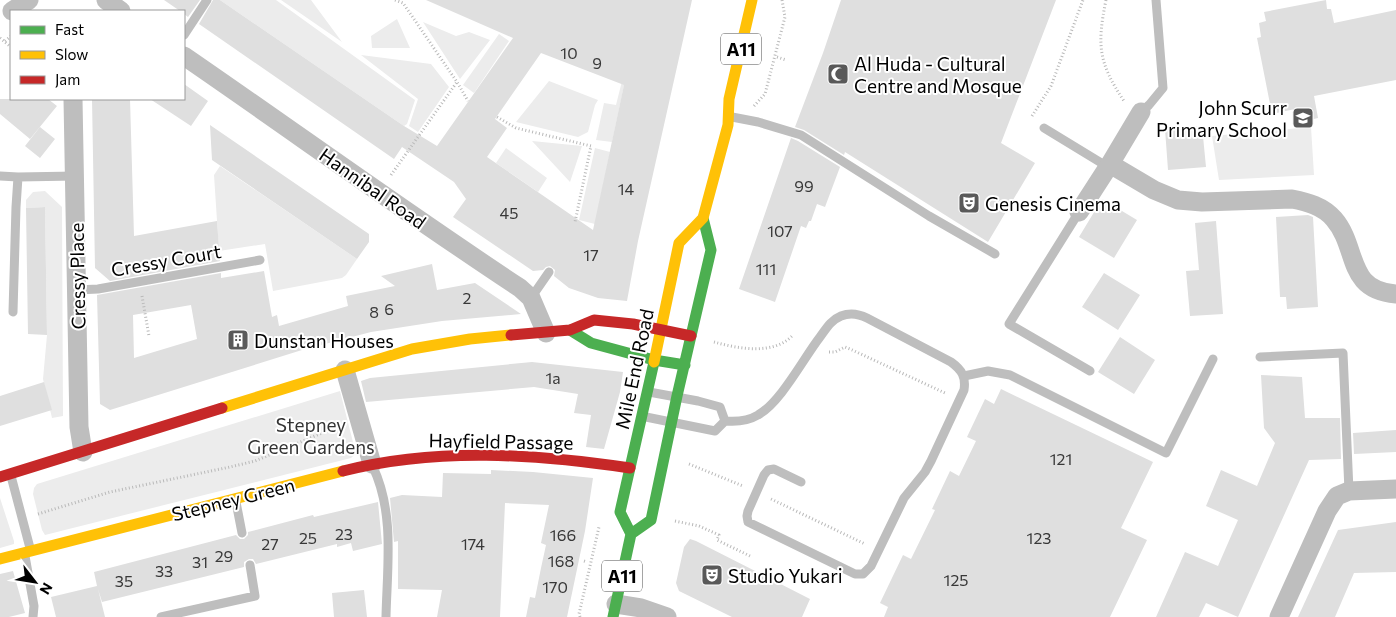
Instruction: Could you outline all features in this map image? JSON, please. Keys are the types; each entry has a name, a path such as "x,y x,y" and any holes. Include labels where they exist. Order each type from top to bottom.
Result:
{"main road":[{"name":"Mile End Road","path":"703,218 711,250 650,520 631,534 620,512 648,392 679,243 703,218 734,118 729,98 752,0"},
{"path":"5,475 412,350 470,339 570,330 594,320 619,322 691,336"},
{"path":"570,330 591,342 654,360 684,365"},
{"name":"Hayfield Passage","path":"372,464 402,458 436,455 474,455 575,460 630,468"},
{"name":"Stepney Green","path":"0,560 372,464"},
{"name":"A11","path":"615,610 631,534"}],"street":[{"path":"15,10 29,0"},
{"path":"106,0 121,10"},
{"name":"Hannibal Road","path":"185,57 444,238 520,288 531,298 546,333"},
{"name":"Cressy Place","path":"73,100 76,176 79,427 83,452"},
{"path":"1079,212 1141,112"},
{"path":"1109,165 1154,190 1178,200 1202,202 1292,199 1307,202 1322,209 1334,218 1342,233 1357,273 1365,282 1375,290 1396,294"},
{"path":"345,370 372,464"},
{"path":"1279,617 1327,511 1337,496 1349,491 1396,489"},
{"path":"615,610 641,608 666,617"}],"lane":[{"path":"185,33 207,0"},
{"path":"1141,112 1149,106 1163,88 1156,0"},
{"path":"734,118 758,122 801,135 929,216 995,254"},
{"path":"1044,128 1109,165"},
{"path":"0,176 76,176"},
{"path":"13,312 18,177"},
{"path":"1079,212 1009,324 1090,371"},
{"name":"Cressy Court","path":"77,290 98,289 260,260"},
{"path":"531,298 549,272"},
{"path":"725,421 736,422 751,418 766,410 783,390 833,321 841,316 850,314 858,314 867,318 944,358 957,367 964,376 964,390 931,462 904,498 871,566 863,574 856,574 748,522 748,511 768,470 774,469 800,482"},
{"path":"1260,357 1343,353 1349,491"},
{"path":"964,376 980,371 1010,375 1166,453 1213,358"},
{"path":"648,392 677,396 720,407 725,421"},
{"path":"642,417 715,431 725,421"},
{"path":"372,464 385,499 388,532 386,617"},
{"path":"5,475 28,552 34,606 33,617"},
{"path":"235,498 242,533"},
{"path":"161,617 255,596 250,565"}],"path":[{"path":"396,0 403,4 468,101"},
{"path":"734,118 765,94 785,18 782,0"},
{"path":"1032,117 1052,86 1083,0"},
{"path":"1106,0 1101,36 1104,65 1110,79 1124,101 1141,112"},
{"path":"4,41 10,37"},
{"path":"0,38 10,46"},
{"path":"777,57 786,60"},
{"path":"380,192 457,82"},
{"path":"496,117 516,128 591,146 575,222"},
{"path":"140,281 149,336"},
{"path":"725,346 754,349 765,348 781,345 792,336"},
{"path":"829,352 835,352 846,347 949,395"},
{"path":"38,514 110,492 255,460 358,420"},
{"path":"686,463 744,486"},
{"path":"766,497 868,546"},
{"path":"673,520 699,526 720,535 716,540 752,557"},
{"path":"580,617 579,614 598,528 603,522"}],"green space":[{"path":"220,0 276,0 415,100 407,124 404,126"},
{"path":"281,0 311,0 342,42"},
{"path":"397,19 410,48 372,48 371,36"},
{"path":"423,22 456,36 469,32 490,40 460,79"},
{"path":"499,34 509,41 474,93 463,85"},
{"path":"361,55 431,64 449,87 418,132 409,126 418,99"},
{"path":"626,65 628,67 612,142 596,140 604,103 616,105"},
{"path":"549,81 598,100 588,132 578,137 516,122"},
{"path":"1311,127 1314,175 1219,180 1212,136"},
{"path":"532,141 582,146 570,182"},
{"path":"506,148 547,178 538,192 496,163"},
{"path":"595,148 610,152 595,224 579,220"},
{"path":"220,166 357,259 346,275 342,278 273,291 265,244 219,251 214,175"},
{"path":"45,191 62,207 63,416 52,418 43,379 47,335 45,207 26,208 26,200 33,192"},
{"name":"Stepney Green Gardens","path":"340,391 355,450 351,458 45,535 42,530 33,494 37,484"},
{"path":"0,498 14,544 0,548"}],"building":[{"path":"164,0 200,0 188,17 185,15 185,10 179,10"},
{"path":"213,0 220,0 404,126 437,146 513,38 426,0 692,0 638,241 627,301 598,298 569,288 554,276 555,270 550,266 543,270 533,271 453,217 466,199 454,182 402,147 394,159 199,24","holes":["541,53 624,85 593,230 487,157 507,128 495,119"]},
{"path":"841,0 1056,0 1001,143 1035,163 988,242 845,152 844,155 804,130 795,127"},
{"path":"1326,0 1327,9 1331,9 1334,23 1396,10 1396,80 1314,96 1318,118 1297,123 1295,109 1272,114 1257,38 1261,37 1259,23 1266,21 1264,12"},
{"path":"185,85 208,101 191,126 152,100 185,100"},
{"path":"0,99 49,100 57,106 30,139 0,114"},
{"path":"92,100 130,100 134,236 217,221 220,261 110,281 95,268"},
{"path":"210,125 369,234 369,242 357,259 212,160"},
{"path":"1202,126 1206,167 1168,170 1165,129"},
{"path":"40,127 55,139 40,158 25,146"},
{"path":"791,138 840,167 825,207 817,204 811,221 809,221 806,228 801,226 775,302 739,289"},
{"path":"1102,199 1137,220 1114,258 1079,237"},
{"path":"45,207 47,335 28,334 26,208"},
{"path":"1308,215 1313,217 1318,307 1287,309 1286,297 1280,297 1276,217"},
{"path":"1216,221 1223,314 1190,316 1186,271 1199,270 1195,223"},
{"path":"432,264 437,290 475,283 521,314 442,321 371,332 302,350 110,410 100,404 97,295 221,273 221,278 264,271 272,317 277,315 279,326 348,306 346,296 395,286 381,276","holes":["191,305 197,339 134,358 133,315"]},
{"path":"1104,273 1140,295 1118,330 1082,307"},
{"path":"1120,337 1155,360 1134,394 1098,372"},
{"path":"532,362 623,372 620,392 604,449 586,447 591,415 574,413 578,394 534,387 366,402 361,381 370,378"},
{"path":"1261,375 1302,377 1305,418 1340,418 1341,459 1309,460 1238,617 1206,603 1199,617 1156,617 1185,552 1218,566 1238,520 1206,506 1221,470 1257,486 1275,443 1264,428"},
{"path":"44,382 52,410 0,426 0,396"},
{"path":"1001,389 1153,462 1121,528 1147,540 1110,617 884,617 888,607 880,603 903,555 911,559 935,510 932,509 950,471 959,476 976,441 967,437 985,399 994,404"},
{"path":"1396,430 1396,452 1354,454 1353,433"},
{"path":"491,470 593,478 585,531 567,617 526,617 530,597 535,598 546,545 541,543 549,505 505,503 500,617 437,617 442,590 398,589 398,541 394,542 390,498 402,495 442,497 443,473 491,474"},
{"path":"378,502 382,544 353,551 351,543 337,547 337,544 256,564 253,559 249,559 244,562 244,567 102,602 98,589 105,617 56,617 51,597 97,586 94,572 236,535 240,539 244,539 248,532 313,515 314,517"},
{"path":"1396,522 1396,572 1354,573 1335,617 1298,617 1338,530"},
{"path":"690,539 810,599 802,617 732,617 679,591 676,583 684,547"},
{"path":"13,571 25,613 0,617 0,574"},
{"path":"364,590 367,617 334,617 332,593"}],"traffic: fast":[{"path":"631,534 651,520 677,396 711,250 703,218"},
{"path":"570,330 591,343 654,360 685,365"},
{"path":"613,617 631,534 620,512 654,362"}],"traffic: slow":[{"path":"654,362 679,243 703,218 728,125 729,99 752,0"},
{"path":"222,408 412,349 470,339 511,335"},
{"path":"0,559 343,471"}],"traffic: jam":[{"path":"511,335 570,330 594,320 633,324 691,336"},
{"path":"0,477 222,408"},
{"path":"343,471 378,463 414,458 486,455 558,459 630,468"}],"place":[{"name":"Al Huda - Cultural Centre and Mosque","path":"838,74"},
{"name":"John Scurr Primary School","path":"1303,118"},
{"name":"Genesis Cinema","path":"969,203"},
{"name":"Dunstan Houses","path":"238,340"},
{"name":"Studio Yukari","path":"712,575"}]}
